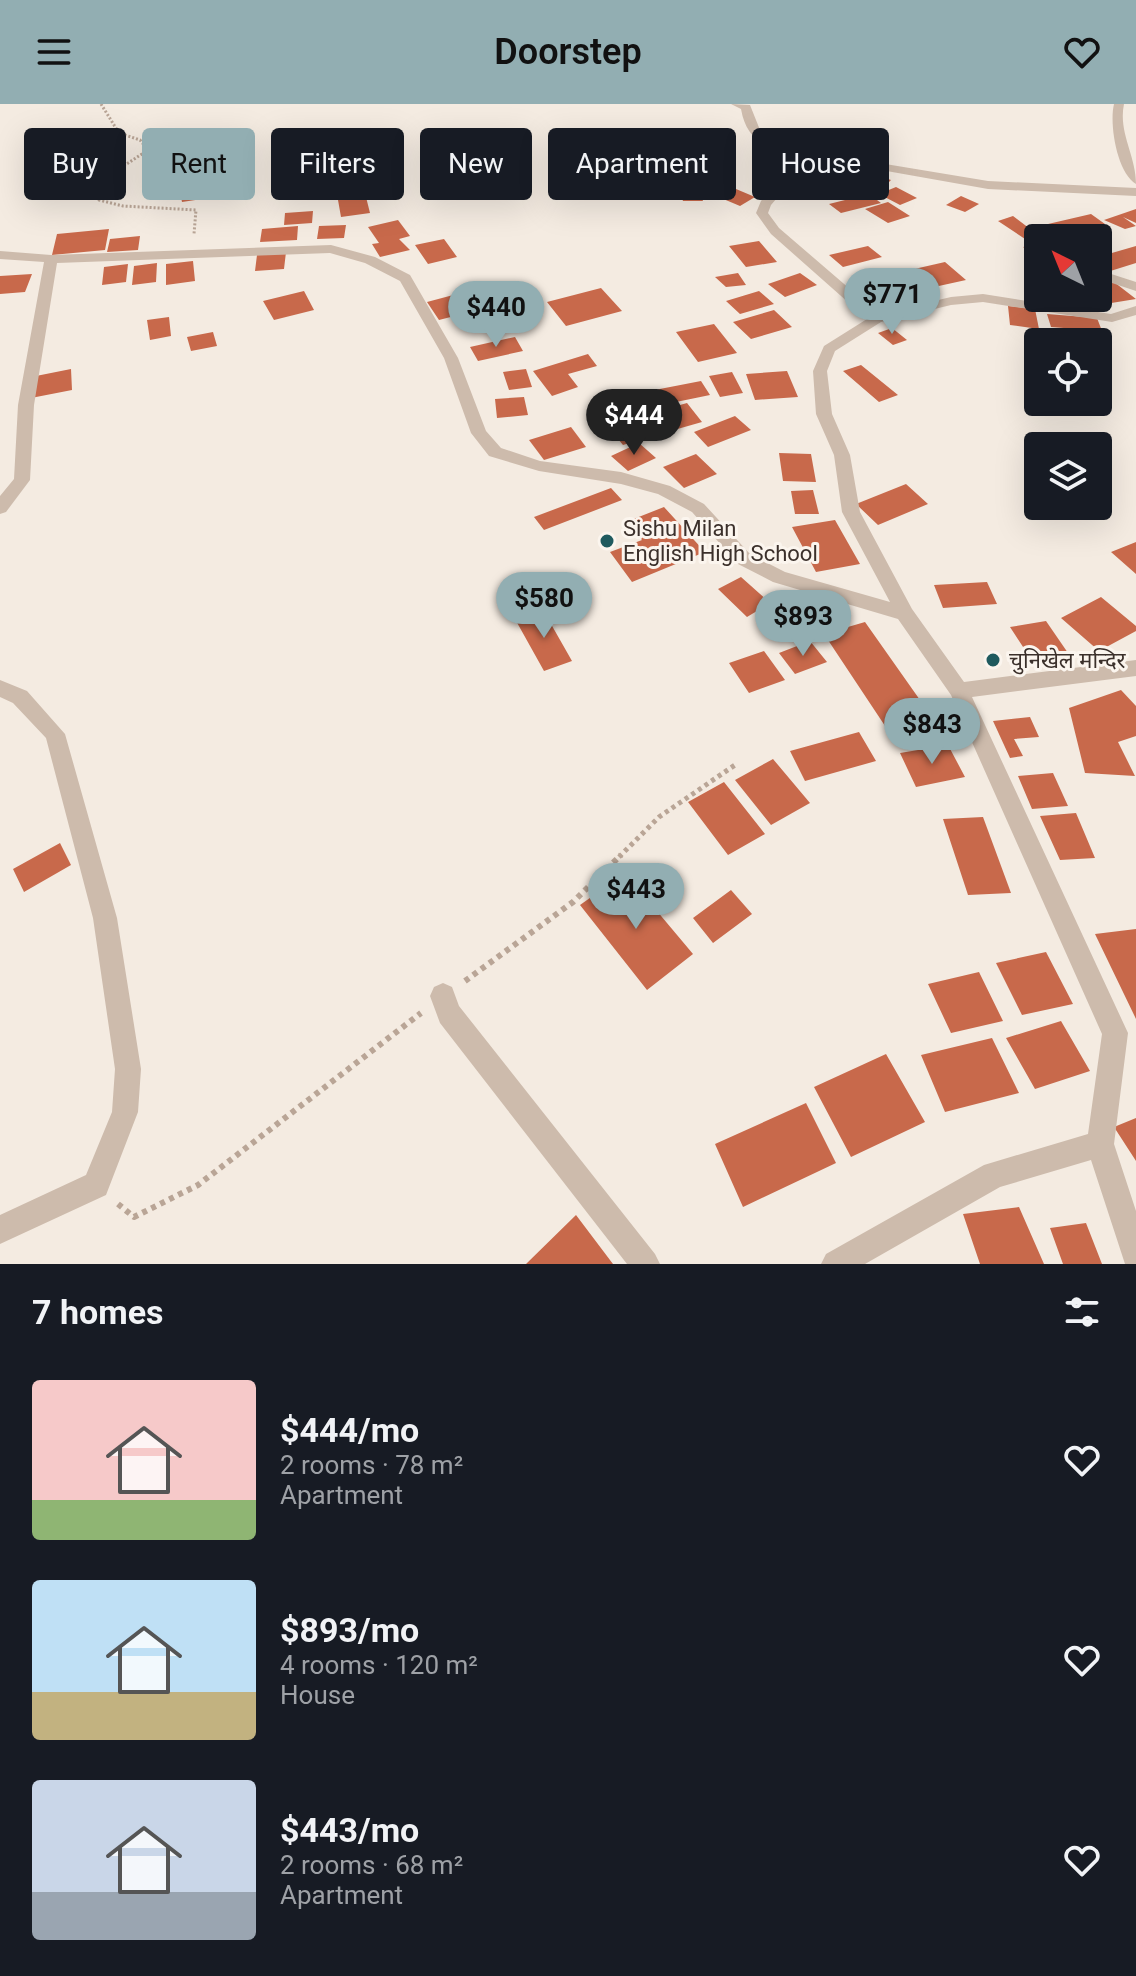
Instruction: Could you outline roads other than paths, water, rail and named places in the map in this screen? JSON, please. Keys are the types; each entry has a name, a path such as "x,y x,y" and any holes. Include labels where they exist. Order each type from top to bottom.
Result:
{"street":[{"path":"736,104 746,107 748,128 752,132"},
{"path":"1119,104 1115,115 1121,146 1136,180"},
{"path":"889,167 988,185 1136,192"},
{"path":"768,200 762,213 775,231 876,319"},
{"path":"0,255 51,259 331,249 370,260 405,278 451,358 479,433 495,452 539,466 621,478 664,490 698,508 744,559 779,577 905,614"},
{"path":"0,508 22,480 26,405 51,259"},
{"path":"1112,278 1136,287"},
{"path":"1136,310 1112,318 983,298 951,301 876,319 829,349 820,371 824,414 842,455 851,512 905,614 959,691 1115,1033 1100,1144 1136,1255"},
{"path":"959,691 1136,668"},
{"path":"0,688 20,697 55,734 105,918 128,1069 125,1112 96,1185 0,1230"},
{"path":"443,996 449,1014 645,1264"},
{"path":"836,1264 994,1175 1100,1144"}],"place":[{"name":"Sishu Milan English High School","path":"607,541"},
{"name":"चुनिखेल मन्दिर","path":"993,660"}]}
